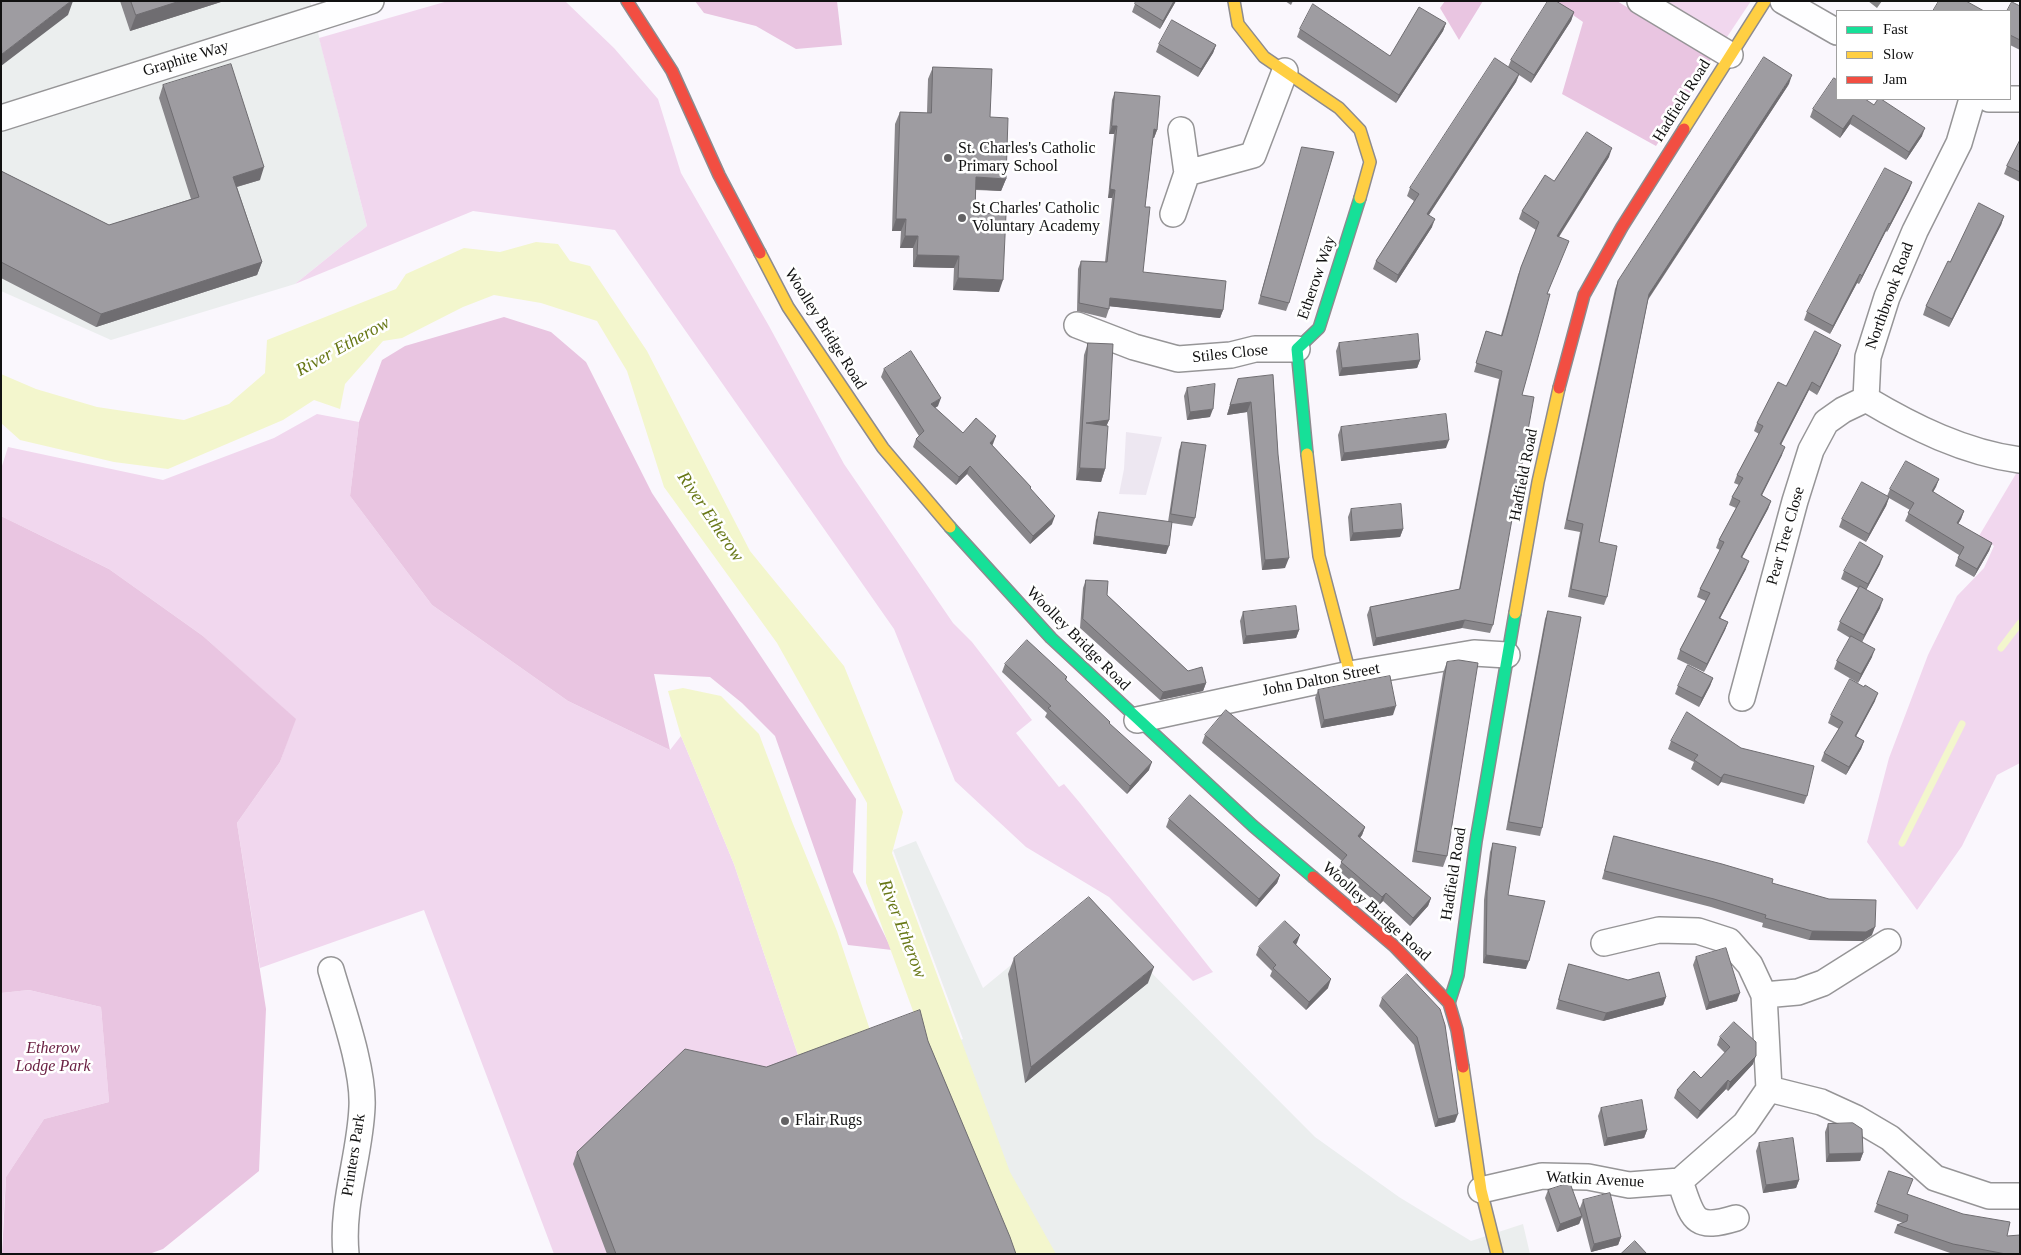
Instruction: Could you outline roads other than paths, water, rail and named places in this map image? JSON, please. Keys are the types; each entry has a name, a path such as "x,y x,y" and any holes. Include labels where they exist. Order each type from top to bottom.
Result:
{"street":[{"name":"Graphite Way","path":"1,118 371,1"},
{"name":"Woolley Bridge Road","path":"614,1 633,13"},
{"name":"Woolley Bridge Road","path":"627,1 672,71 719,175 788,307 883,448 961,540 1051,638 1253,826 1394,946 1448,1003 1458,1030 1481,1190 1498,1254"},
{"name":"Etherow Way","path":"1234,1 1238,24 1264,57 1338,108 1360,130 1370,162 1340,266 1319,328 1297,349"},
{"path":"1640,1 1730,55"},
{"name":"Hadfield Road","path":"1448,1003 1458,975 1473,860 1506,654 1538,482 1562,372 1584,295 1622,227 1765,1"},
{"path":"1784,1 1836,31"},
{"path":"1187,173 1253,155 1285,71"},
{"name":"Northbrook Road","path":"1866,399 1868,357 1887,297 1915,231 1959,143 1972,100"},
{"path":"1173,214 1187,173 1181,130"},
{"name":"Stiles Close","path":"1077,325 1134,347 1178,359 1231,355 1255,349 1297,349"},
{"path":"1297,349 1309,476 1320,556 1350,674"},
{"path":"1866,399 1913,425 1948,441 1986,453 2020,460"},
{"name":"Pear Tree Close","path":"1742,698 1811,450 1826,422 1843,410 1866,399"},
{"name":"John Dalton Street","path":"1137,720 1350,674 1474,653 1506,654"},
{"path":"1604,943 1659,930 1698,931 1729,942 1750,965 1764,995 1769,1089 1745,1124 1680,1181 1695,1218 1705,1224 1715,1224 1736,1218"},
{"path":"1764,995 1798,992 1823,983 1888,942"},
{"name":"Printers Park","path":"331,970 356,1064 362,1105 358,1141 348,1188 344,1233 346,1254"},
{"path":"1769,1089 1821,1102 1856,1118 1890,1138 1935,1178 1988,1196 2020,1196"},
{"name":"Watkin Avenue","path":"1481,1190 1542,1176 1588,1177 1629,1186 1680,1181"}],"water":[{"name":"River Etherow","path":"536,242 558,244 570,261 590,266 647,351 750,551 844,666 903,812 892,853 1010,1172 1056,1254 1009,1254 974,1177 866,883 867,803 777,643 664,487 627,371 597,321 541,303 494,295 463,307 402,338 383,341 345,384 340,409 314,400 283,420 168,469 114,462 20,440 1,423 1,374 36,389 97,407 184,420 229,404 265,373 267,340 396,289 406,274 464,248 500,252"},
{"path":"683,688 721,696 759,734 793,824 837,931 873,1039 801,1064 734,864 681,736 668,691"}],"waterway":[{"path":"2001,648 2020,623"},
{"path":"1902,843 1962,724"}],"place":[{"name":"St. Charles's Catholic Primary School","path":"948,158"},
{"name":"St Charles' Catholic Voluntary Academy","path":"962,218"},
{"name":"Flair Rugs","path":"785,1121"}],"park label":[{"name":"Etherow Lodge Park","path":"53,1058"}]}
